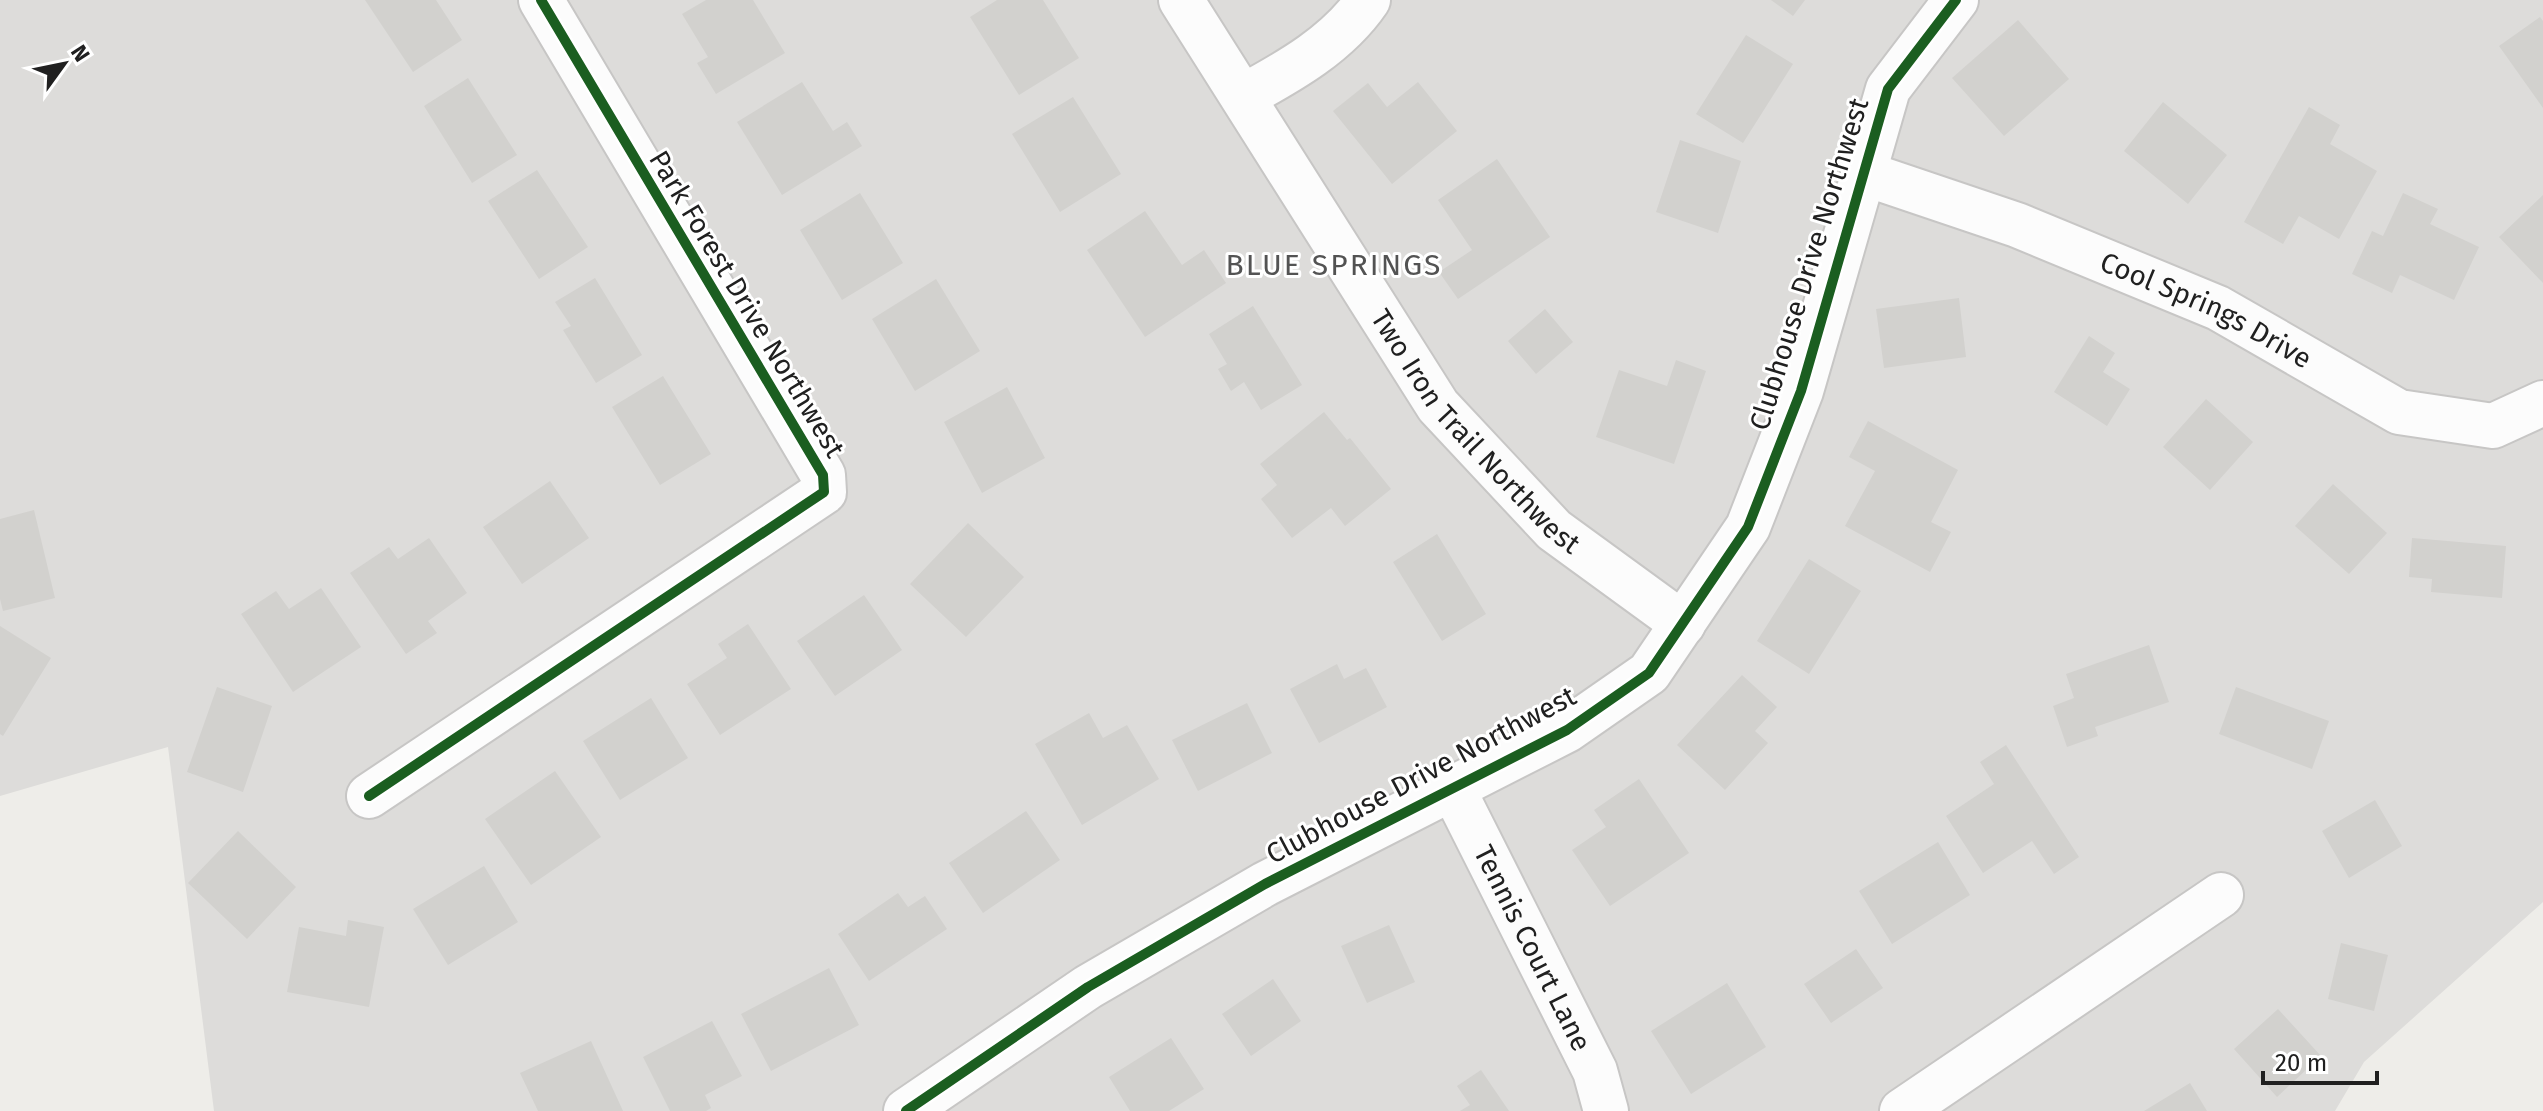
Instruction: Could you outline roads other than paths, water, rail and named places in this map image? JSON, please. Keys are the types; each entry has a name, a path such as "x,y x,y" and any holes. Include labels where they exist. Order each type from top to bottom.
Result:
{"street":[{"name":"Park Forest Drive Northwest","path":"369,796 824,492 823,475 541,0"},
{"name":"Two Iron Trail Northwest","path":"1181,0 1438,406 1554,530 1683,624"},
{"path":"1244,96 1328,44 1359,14 1368,0"},
{"name":"Clubhouse Drive Northwest","path":"906,1111 1088,987 1265,884 1567,730 1649,673 1748,527 1801,391 1888,89 1956,0"},
{"name":"Cool Springs Drive","path":"1863,173 2017,225 2218,308 2399,412 2493,426 2543,403"},
{"name":"Tennis Court Lane","path":"1453,789 1595,1071 1606,1111"},
{"path":"1902,1111 2221,895"}],"district":[{"name":"BLUE SPRINGS","path":"1334,265"}]}
